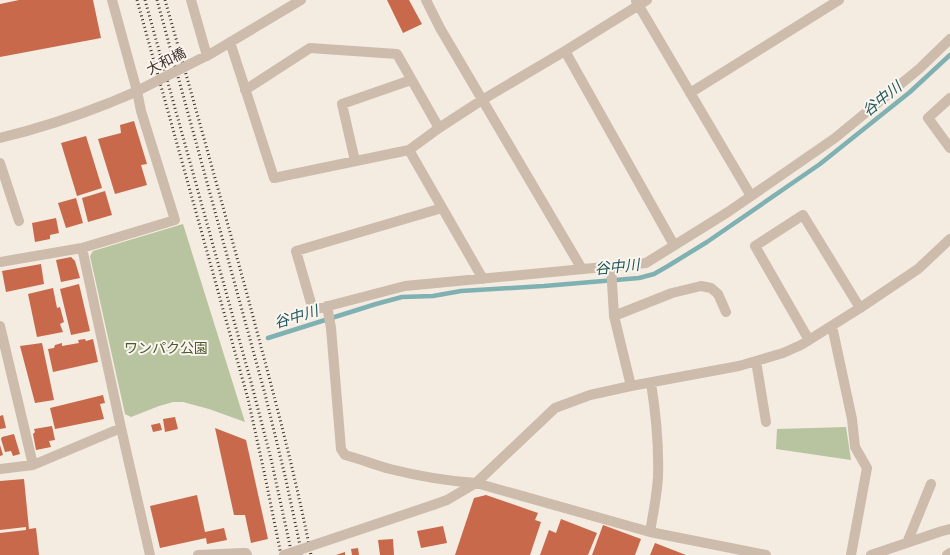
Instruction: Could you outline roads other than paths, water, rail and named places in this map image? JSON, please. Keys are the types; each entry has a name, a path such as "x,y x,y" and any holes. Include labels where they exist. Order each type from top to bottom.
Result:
{"street":[{"path":"0,262 82,248 175,220 141,111 141,89 112,0"},
{"path":"191,0 204,57"},
{"name":"大和橋","path":"0,138 60,122 141,89 204,57 301,0"},
{"path":"426,0 440,28 582,269"},
{"path":"690,93 839,0"},
{"path":"230,42 274,178 409,150 482,100 565,51 641,2 690,93 751,196"},
{"path":"442,208 296,251 313,310 405,286 582,269 611,269 646,262 728,212 834,138 919,69 950,39"},
{"path":"246,90 310,48 397,54 439,128"},
{"path":"565,51 674,245"},
{"path":"355,161 342,104 411,80"},
{"path":"950,98 928,118 950,148"},
{"path":"409,150 483,279"},
{"path":"0,163 19,221"},
{"path":"809,340 755,246 803,215 860,308"},
{"path":"284,555 447,500 476,483 556,408 590,395 739,366 783,353 801,345 918,269 950,239"},
{"path":"82,248 150,555"},
{"path":"611,269 614,316 631,386"},
{"path":"614,316 672,293 701,286 711,288 718,294 726,312"},
{"path":"327,306 331,328 341,448 345,455 390,469 422,476 476,483 650,532 766,555"},
{"path":"0,326 33,465"},
{"path":"832,326 852,418 855,447 867,468 851,555"},
{"path":"756,361 766,422"},
{"path":"650,532 658,479 658,444 651,383"},
{"path":"0,469 33,465 121,428"},
{"path":"907,543 931,484"},
{"path":"871,555 950,529"},
{"path":"198,555 243,553 246,553 247,555"}],"waterway":[{"name":"谷中川","path":"268,338 402,297 433,296 461,291 639,278 654,274 707,242 820,164 910,92 950,55"}],"railway":[{"path":"137,0 248,399 281,555"},
{"path":"145,0 251,382 271,459 292,555"},
{"path":"157,0 265,394 286,480 302,555"},
{"path":"165,0 273,392 297,489 311,555"}],"park label":[{"name":"ワンパク公園","path":"166,348"}]}
